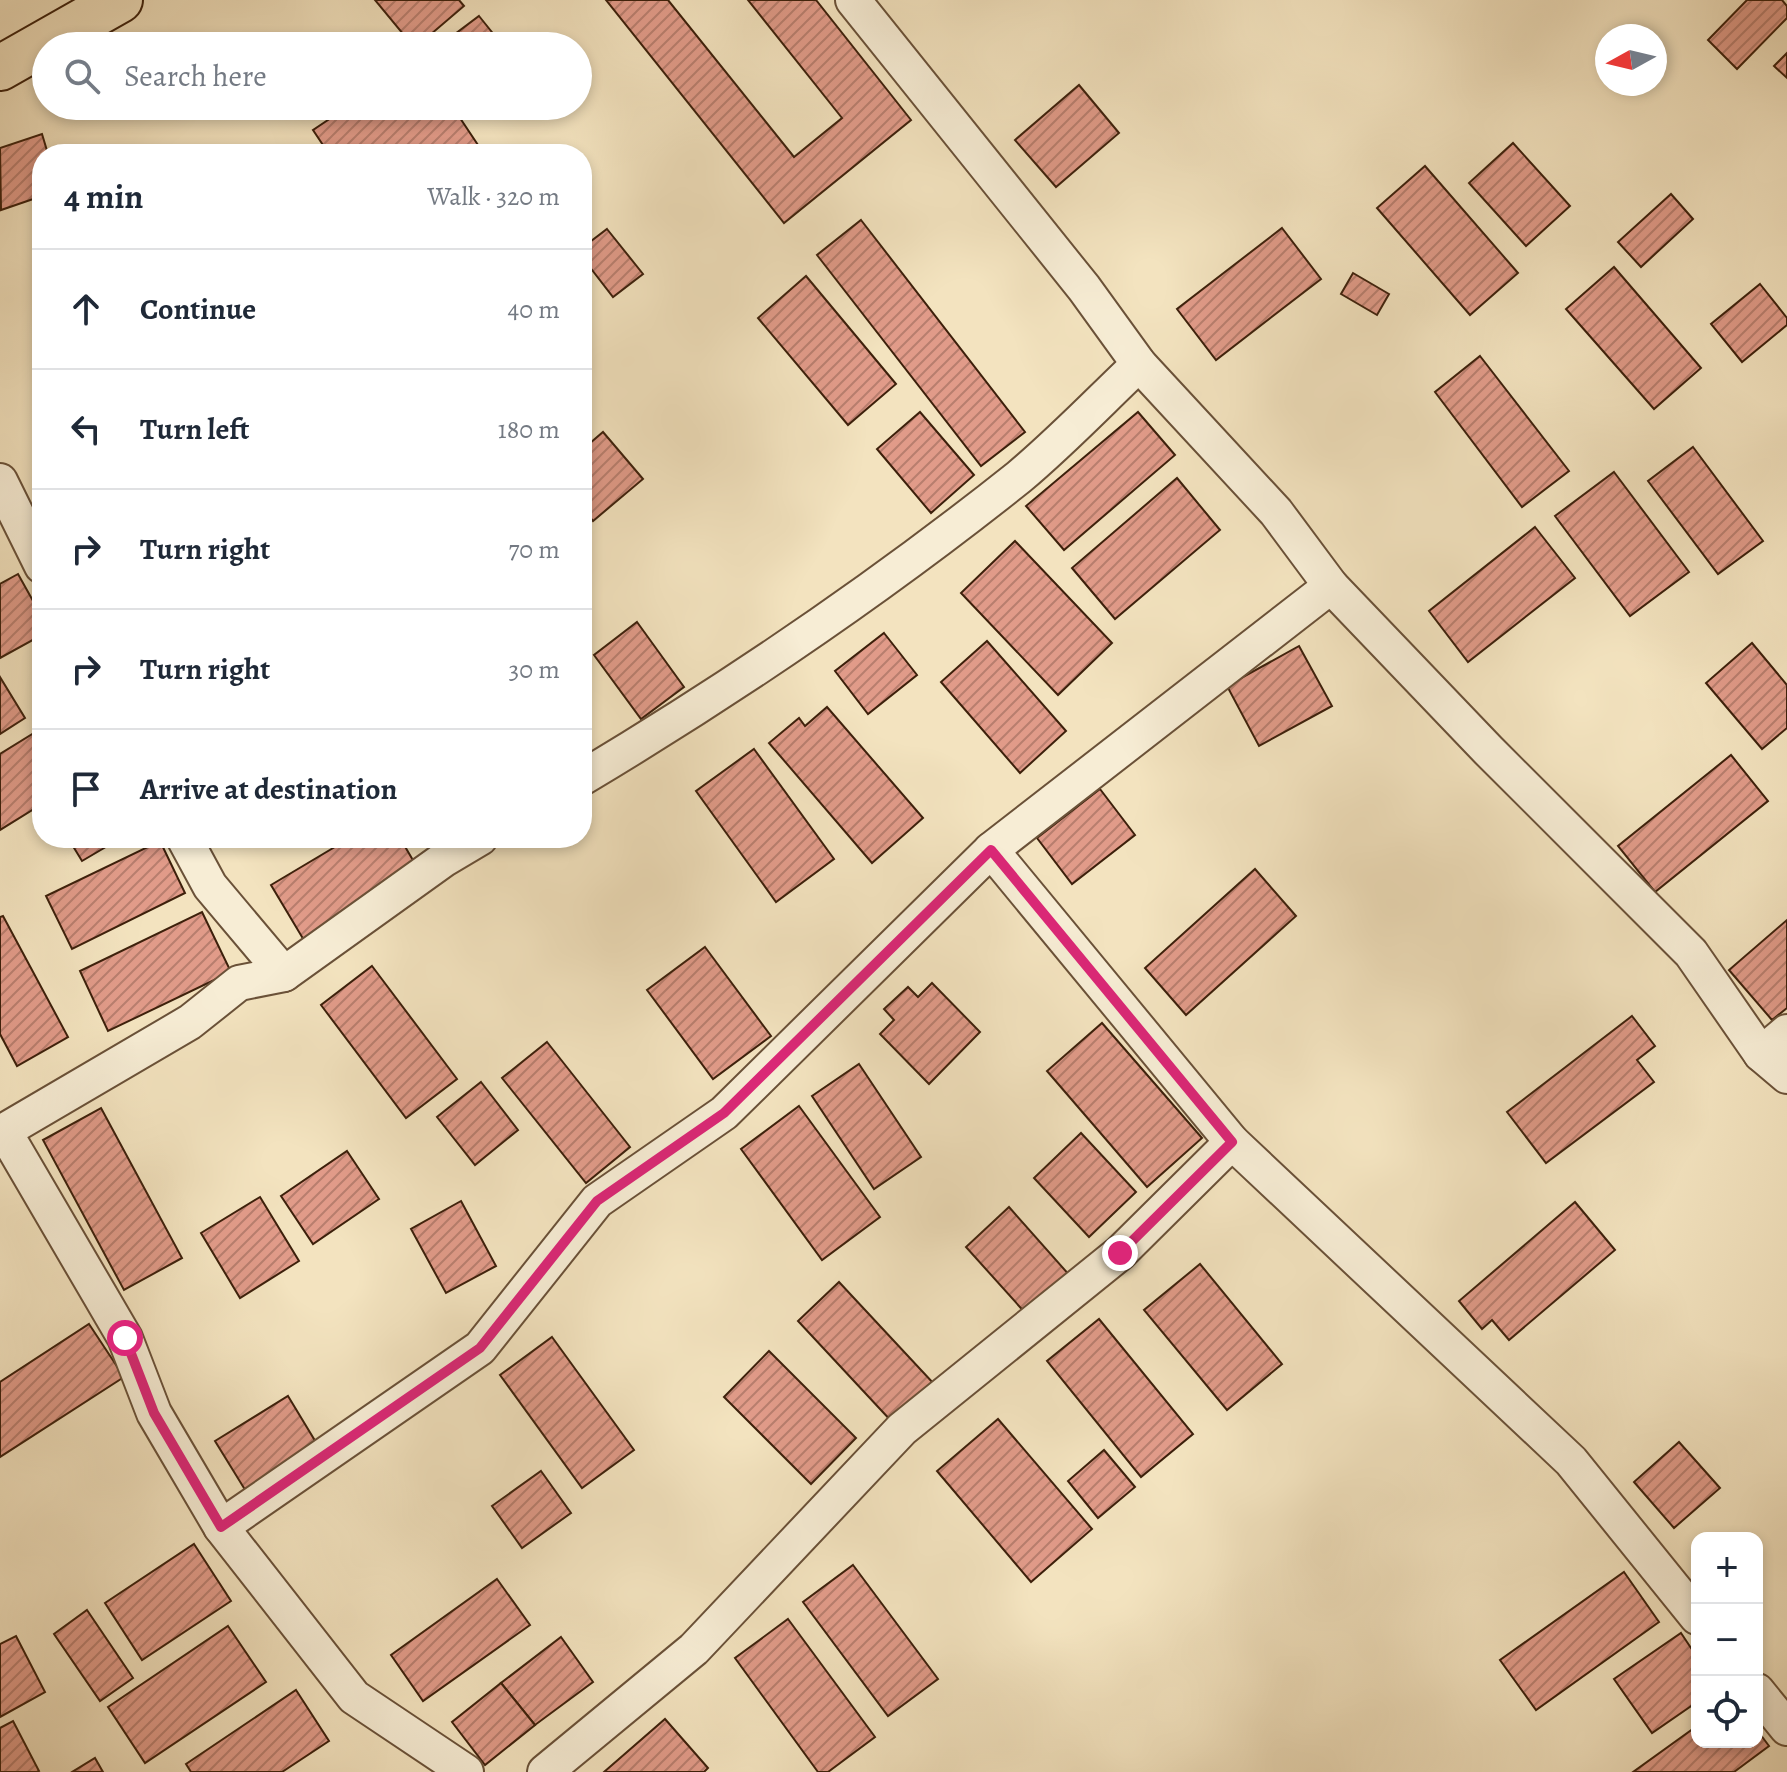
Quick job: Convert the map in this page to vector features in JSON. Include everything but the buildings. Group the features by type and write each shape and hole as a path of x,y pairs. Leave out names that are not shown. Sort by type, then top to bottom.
{"main road":[{"path":"64,32 120,0"},
{"path":"0,68 32,50"}],"street":[{"path":"853,0 1084,288 1139,364 1276,512 1331,586 1488,750 1691,953 1761,1054 1787,1076"},
{"path":"592,772 680,720 877,586 1022,474 1139,364"},
{"path":"0,481 32,546"},
{"path":"221,1527 480,1348 597,1201 724,1113 991,850 1331,586"},
{"path":"189,848 210,886 284,974"},
{"path":"463,848 284,974 239,983 190,1022 4,1131 125,1338 154,1413 221,1527 354,1697 466,1772"},
{"path":"991,850 1232,1142 1571,1461 1691,1610"},
{"path":"1761,1054 1787,1032"},
{"path":"545,1772 694,1649 902,1429 1120,1253 1232,1142"},
{"path":"1763,1698 1787,1728"}],"route":[{"path":"125,1338 154,1413 221,1527 480,1348 597,1201 724,1113 991,850 1232,1142 1120,1253"}]}
